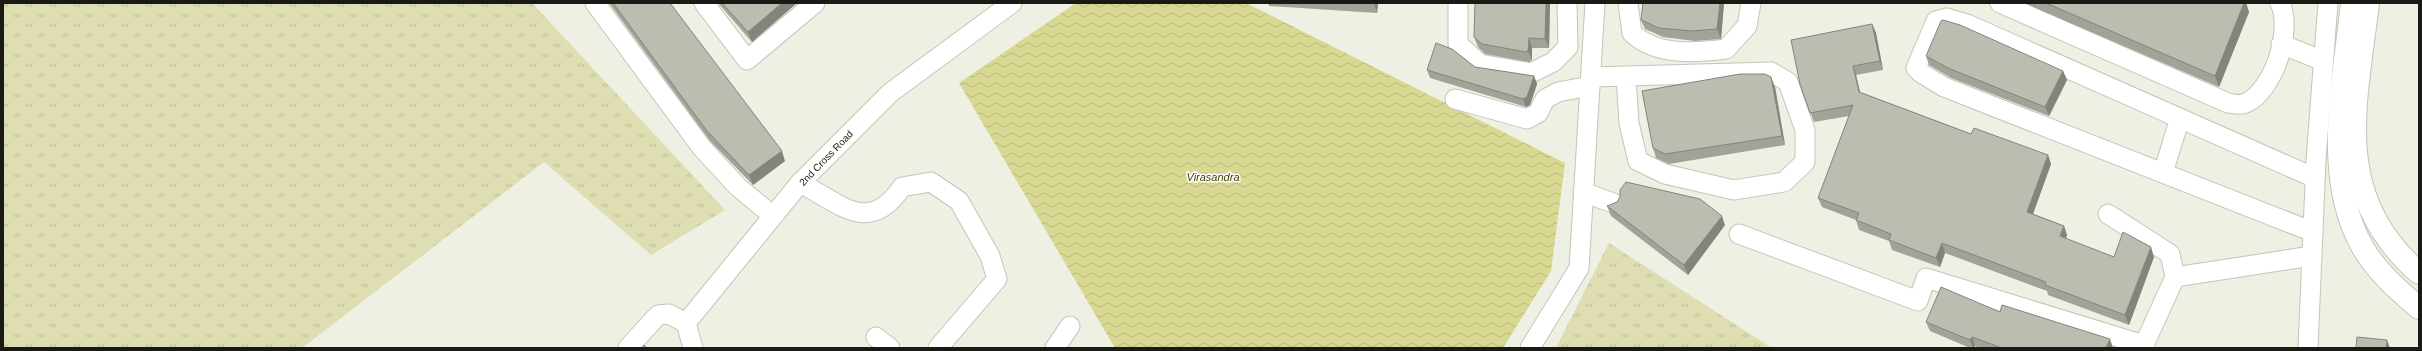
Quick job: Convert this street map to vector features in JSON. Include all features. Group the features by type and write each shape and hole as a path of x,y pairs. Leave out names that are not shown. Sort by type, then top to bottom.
{"highway":[{"path":"2352,3 2339,129 2339,168 2347,211 2363,248 2384,277 2419,308"},
{"path":"2368,3 2356,104 2354,139 2356,164 2367,204 2379,228 2406,262 2419,273"}],"street":[{"path":"595,3 702,148 738,187 773,216"},
{"path":"704,3 747,60 816,3"},
{"name":"2nd Cross Road","path":"686,323 800,183 890,93 1012,3"},
{"path":"1458,3 1458,44 1474,60 1480,64 1531,73 1553,62 1568,47 1567,3"},
{"path":"1530,348 1579,268 1595,3"},
{"path":"1628,3 1632,33 1641,42 1655,47 1696,53 1726,49 1746,26 1751,3"},
{"path":"2000,3 2228,103 2245,104 2255,97 2274,73 2282,44 2282,8 2280,3"},
{"path":"2308,348 2315,178 2328,3"},
{"path":"2313,232 1944,87 1921,73 1916,68 1936,21 1947,18 1966,24 2315,178"},
{"path":"2282,44 2323,61"},
{"path":"1455,99 1527,119 1538,113 1545,99 1558,92 1590,81 1626,76 1771,72 1788,82 1805,130 1805,162 1784,182 1734,190 1665,174 1638,161 1629,123 1626,76"},
{"path":"2163,173 2180,118"},
{"path":"800,183 859,214 875,213 892,202 902,187 931,182 959,201 990,256 996,279 938,348"},
{"path":"1584,192 1613,203"},
{"path":"1739,234 1918,301 1926,278 2144,345 2175,277 2170,254 2108,214"},
{"path":"2175,277 2312,256"},
{"path":"628,348 658,314 669,314 686,323 693,348"},
{"path":"1055,348 1070,326"}],"green space":[{"path":"3,3 532,3 725,210 651,255 544,162 302,348 3,348"},
{"path":"1609,243 1772,348 1556,348"}],"water":[{"name":"Virasandra","path":"1076,3 1246,3 1565,163 1551,271 1503,348 1115,348 959,83"}],"building":[{"path":"613,3 670,3 782,151 749,175 707,131"},
{"path":"722,3 782,3 748,32"},
{"path":"1475,3 1546,3 1545,39 1529,38 1528,51 1526,52 1482,44 1474,37"},
{"path":"1643,3 1720,3 1717,29 1692,31 1659,28 1641,20"},
{"path":"2046,3 2244,3 2215,76"},
{"path":"1943,20 1960,25 2063,71 2045,107 1948,68 1926,56 1941,21"},
{"path":"1872,24 1880,61 1853,66 1859,92 1971,134 1974,128 2048,155 2027,212 2064,226 2060,236 2114,257 2123,232 2151,247 2125,315 2045,285 2046,282 1942,243 1936,258 1889,240 1891,234 1856,220 1859,213 1818,198 1853,105 1810,113 1800,84 1791,40"},
{"path":"1436,43 1452,49 1475,67 1534,76 1527,97 1523,99 1427,70"},
{"path":"1740,74 1765,74 1771,77 1782,136 1665,154 1653,148 1642,91"},
{"path":"1626,182 1700,199 1722,216 1684,265 1607,206 1617,202 1620,197 1620,190"},
{"path":"1941,287 2000,312 2002,305 2110,339 2106,348 2002,348 1972,337 1970,340 1926,322"},
{"path":"2357,337 2387,340 2386,348 2356,348"}]}
